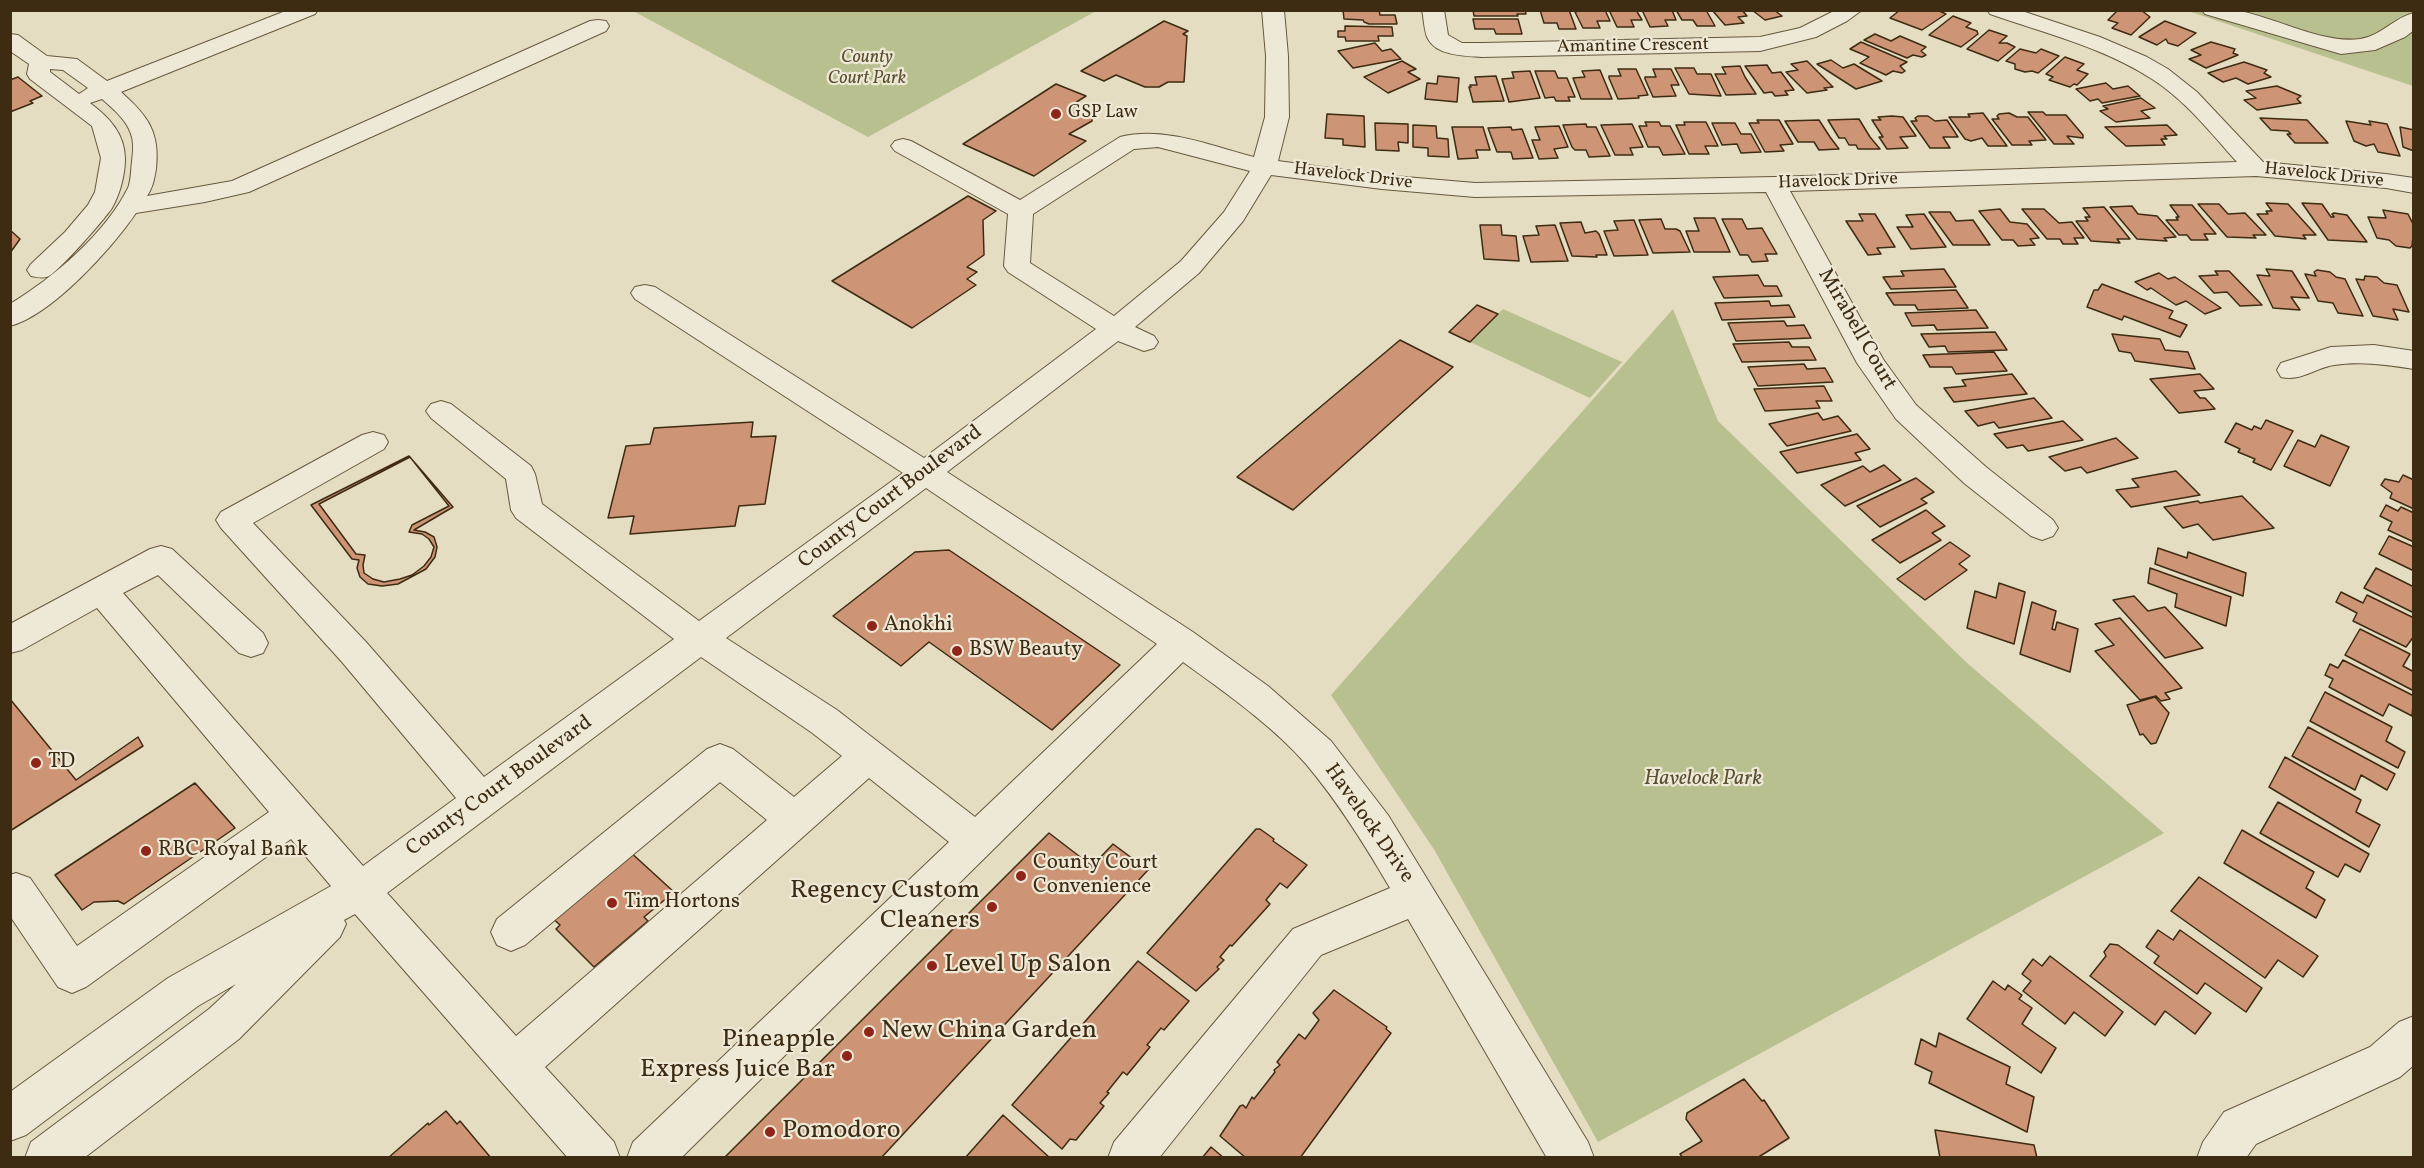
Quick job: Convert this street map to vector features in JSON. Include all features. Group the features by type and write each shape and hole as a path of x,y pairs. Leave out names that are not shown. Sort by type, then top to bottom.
{"street":[{"path":"74,102 308,10"},
{"name":"County Court Boulevard","path":"10,1119 183,992 359,891 925,473 1115,329 1190,267 1234,216 1264,167 1277,117 1277,56 1273,10"},
{"name":"Amantine Crescent","path":"1433,10 1438,38 1457,49 1482,50 1760,44 1802,36 1820,29 1852,10"},
{"path":"1998,10 2122,54 2155,71 2179,88 2256,169"},
{"path":"2212,10 2341,47 2367,45 2397,32 2413,19"},
{"path":"2389,10 2413,19"},
{"path":"130,206 206,195 240,187 598,26"},
{"path":"10,40 41,62 69,64 105,90 128,110 144,135 145,156 141,187 130,206 92,253 32,303 10,316"},
{"path":"209,49 233,65"},
{"path":"10,290 43,267 74,237 99,208 107,192 113,158 102,123 38,74 41,62"},
{"name":"Havelock Drive","path":"1021,211 1128,142 1158,140 1264,167 1382,182 1475,190 1774,184 2256,169 2386,181 2414,186"},
{"path":"903,146 1021,211 1017,266 1115,329 1144,342"},
{"name":"Mirabell Court","path":"1774,184 1871,363 1906,412 1975,475 2042,528"},
{"name":"Havelock Drive","path":"645,293 925,473 1181,642 1256,696 1318,752 1375,827 1572,1158"},
{"path":"2291,370 2331,356 2374,354 2414,360"},
{"path":"441,411 520,474 527,510 664,615 824,721 976,841"},
{"path":"373,442 232,520 354,652 481,800"},
{"path":"10,640 161,558 251,644"},
{"path":"101,590 359,891 598,1158"},
{"path":"650,1158 1181,642"},
{"path":"515,1065 868,756"},
{"path":"511,932 720,760 795,820"},
{"path":"16,891 72,973 294,816"},
{"name":"County Court Boulevard","path":"47,1158 224,1024 359,891"},
{"path":"1130,1158 1307,942 1417,896"},
{"path":"2219,1158 2240,1128 2385,1062 2414,1037"}],"green space":[{"name":"County Court Park","path":"633,11 1096,11 868,137"},
{"path":"2188,11 2413,11 2413,86"},
{"path":"1503,309 1622,362 1590,398 1470,342"},
{"name":"Havelock Park","path":"1673,309 1718,421 1966,662 2164,833 1598,1142 1435,851 1331,695"}],"building":[{"path":"1343,10 1379,10 1380,15 1395,15 1397,24 1369,24 1363,20 1344,19"},
{"path":"1473,10 1525,10 1526,14 1474,16"},
{"path":"1540,10 1569,10 1576,29 1559,29 1557,23 1544,23"},
{"path":"1605,10 1610,21 1597,21 1600,28 1583,28 1575,12"},
{"path":"1609,10 1636,10 1642,20 1631,20 1634,27 1617,27"},
{"path":"1642,10 1672,10 1676,20 1665,20 1668,26 1650,27"},
{"path":"1676,10 1706,10 1715,26 1697,26 1693,20 1682,20"},
{"path":"1712,10 1742,10 1747,16 1738,17 1744,23 1725,25"},
{"path":"1752,10 1774,10 1782,16 1765,20"},
{"path":"1900,10 1937,10 1946,14 1922,30 1890,18"},
{"path":"2118,10 2141,10 2150,17 2131,35 2112,28 2118,23 2108,20"},
{"path":"1953,16 1971,23 1966,27 1977,31 1978,34 1961,47 1929,35"},
{"path":"1473,19 1518,19 1522,34 1496,34 1494,29 1475,29"},
{"path":"1164,21 1188,31 1183,34 1187,36 1184,82 1168,82 1159,87 1145,87 1116,75 1104,81 1081,71"},
{"path":"2165,21 2196,33 2178,46 2168,43 2166,39 2157,45 2139,37"},
{"path":"1345,26 1392,27 1393,36 1378,36 1379,41 1346,41 1345,37 1338,37 1338,31 1345,31"},
{"path":"1989,30 2007,36 1999,43 2007,43 2015,47 1998,61 1967,49"},
{"path":"1875,34 1891,41 1900,36 1926,47 1921,51 1926,55 1922,57 1913,55 1907,58 1864,40"},
{"path":"1861,42 1907,62 1900,66 1905,71 1902,73 1893,71 1886,75 1860,63 1869,57 1850,49"},
{"path":"2211,42 2235,49 2233,53 2238,55 2206,68 2189,59 2201,55 2191,50"},
{"path":"1375,43 1382,51 1391,49 1401,59 1353,68 1338,51"},
{"path":"2020,49 2036,53 2041,49 2059,56 2038,73 2025,72 2015,69 2015,64 2006,61"},
{"path":"2065,57 2084,64 2077,70 2088,74 2077,85 2070,87 2049,80 2053,77 2046,74"},
{"path":"1831,60 1843,68 1854,64 1882,81 1856,89 1817,64"},
{"path":"1402,61 1416,69 1408,72 1420,79 1388,93 1364,77"},
{"path":"1807,61 1833,87 1807,93 1786,72 1798,70 1791,64"},
{"path":"2244,62 2267,70 2264,73 2271,77 2248,84 2236,78 2223,82 2208,73"},
{"path":"1767,65 1772,73 1781,72 1794,90 1785,91 1788,95 1775,96 1772,92 1764,93 1745,66"},
{"path":"1740,66 1756,94 1726,95 1715,74 1726,74 1722,67"},
{"path":"1675,68 1694,68 1697,74 1711,74 1721,96 1689,94"},
{"path":"1618,69 1636,69 1648,95 1618,99 1609,76 1621,76"},
{"path":"1653,69 1671,69 1679,85 1671,85 1676,96 1653,97 1645,77 1656,77"},
{"path":"1600,70 1612,99 1581,99 1573,78 1585,77 1582,71"},
{"path":"1530,71 1540,98 1509,102 1502,79 1514,78 1512,72"},
{"path":"1535,71 1555,71 1558,78 1567,78 1575,97 1568,97 1570,101 1556,101 1554,97 1545,98"},
{"path":"1438,76 1459,78 1457,102 1425,99 1427,83 1437,84"},
{"path":"1496,76 1504,101 1473,102 1469,87 1477,85 1475,77"},
{"path":"18,77 42,96 30,101 33,103 10,112 10,80"},
{"path":"2106,83 2113,89 2128,86 2140,96 2102,103 2098,99 2090,101 2076,89"},
{"path":"1056,84 1086,96 1075,103 1092,110 1092,121 1069,134 1086,141 1034,176 963,144"},
{"path":"2277,86 2301,96 2297,99 2301,103 2257,110 2244,100 2256,98 2246,91"},
{"path":"2141,98 2155,108 2141,111 2150,118 2116,122 2100,111 2108,109 2103,106"},
{"path":"2028,112 2066,115 2083,138 2067,136 2074,144 2054,144"},
{"path":"1983,113 2007,146 1988,146 1982,138 1971,141 1965,139 1949,117 1970,117 1968,114"},
{"path":"2009,113 2017,117 2028,117 2046,140 2029,141 2032,145 2012,145 1992,119 1999,119 1997,116 1999,114"},
{"path":"1327,114 1364,116 1365,147 1343,145 1343,139 1325,138"},
{"path":"1892,116 1903,117 1916,136 1900,137 1908,148 1887,149 1879,137 1883,137 1872,120"},
{"path":"1928,116 1935,121 1947,120 1958,137 1943,137 1950,148 1930,148 1911,121 1917,121 1915,118"},
{"path":"2260,118 2307,120 2328,143 2295,143 2287,134 2291,134 2288,131 2271,130"},
{"path":"1859,119 1880,149 1858,149 1856,145 1849,145 1845,138 1839,138 1828,120"},
{"path":"1757,120 1779,120 1793,144 1780,145 1784,151 1765,152 1749,123 1759,123"},
{"path":"1819,120 1839,149 1819,150 1814,142 1798,142 1785,121"},
{"path":"2346,121 2371,125 2369,121 2387,124 2400,156 2378,152 2374,144 2366,146 2354,141"},
{"path":"1645,122 1659,122 1661,126 1670,126 1685,154 1663,155 1659,147 1648,147 1639,126 1647,126"},
{"path":"1684,122 1706,122 1718,146 1705,146 1709,154 1689,154 1676,125 1685,125"},
{"path":"1375,123 1408,124 1408,143 1398,142 1399,151 1376,150"},
{"path":"1712,123 1735,123 1741,134 1751,134 1761,152 1741,153 1737,144 1722,145"},
{"path":"1586,124 1587,127 1596,127 1610,156 1589,157 1586,150 1575,150 1572,147 1563,125"},
{"path":"1632,124 1643,147 1630,148 1633,155 1615,155 1601,125"},
{"path":"1413,125 1436,126 1437,138 1448,139 1449,157 1428,156 1428,148 1413,147"},
{"path":"2167,125 2177,135 2164,136 2167,139 2161,139 2165,145 2126,146 2105,127"},
{"path":"1559,126 1568,147 1554,149 1558,158 1539,159 1532,140 1540,140 1535,127"},
{"path":"1452,127 1483,127 1490,150 1476,150 1478,158 1458,159"},
{"path":"1511,127 1512,130 1522,129 1533,158 1513,159 1511,152 1497,152 1488,128"},
{"path":"2400,127 2414,130 2414,151 2403,147"},
{"path":"968,196 996,211 983,220 984,255 967,267 977,272 967,279 976,285 912,328 832,281"},
{"path":"2266,203 2288,204 2316,235 2303,235 2306,239 2275,236 2257,214 2268,214 2266,211 2272,211"},
{"path":"2302,203 2322,204 2331,217 2334,217 2332,214 2334,213 2347,215 2367,242 2328,240"},
{"path":"2198,204 2219,204 2228,214 2245,213 2266,235 2253,235 2256,238 2227,237"},
{"path":"2170,205 2192,205 2216,234 2204,234 2208,240 2191,240 2187,235 2179,235 2166,220 2178,220 2176,217 2179,217"},
{"path":"2132,206 2138,214 2157,216 2176,237 2164,238 2167,241 2137,239 2110,207"},
{"path":"2104,207 2130,239 2117,239 2120,243 2091,241 2076,221 2088,221 2085,217 2090,217 2083,208"},
{"path":"2000,209 2010,222 2027,224 2039,238 2030,239 2035,245 2018,246 2013,240 2002,240 1979,211"},
{"path":"2022,209 2044,209 2059,223 2072,222 2084,238 2074,238 2078,244 2063,244 2060,239 2047,239"},
{"path":"2383,210 2408,214 2414,226 2410,248 2396,246 2389,240 2377,238 2368,217 2386,218"},
{"path":"1929,212 1950,212 1956,221 1973,220 1990,245 1953,245"},
{"path":"1859,214 1875,214 1895,247 1877,248 1881,254 1868,255 1846,221 1863,221"},
{"path":"1924,214 1946,247 1911,249 1897,227 1913,227 1906,215"},
{"path":"1694,218 1715,218 1730,252 1694,252 1686,231 1699,231"},
{"path":"1661,219 1665,229 1680,231 1690,252 1653,253 1639,220"},
{"path":"1722,219 1742,219 1747,229 1762,228 1777,254 1765,254 1768,261 1752,262 1748,255 1740,255"},
{"path":"1634,220 1648,255 1614,256 1604,231 1618,230 1614,221"},
{"path":"1581,222 1585,233 1596,231 1599,234 1607,255 1572,256 1560,223"},
{"path":"1480,225 1501,225 1502,235 1516,236 1519,261 1484,259"},
{"path":"1555,225 1568,261 1531,262 1523,236 1539,235 1536,226"},
{"path":"10,230 20,239 10,253"},
{"path":"1944,269 1956,287 1891,289 1883,277 1904,276 1901,271"},
{"path":"2266,269 2292,271 2309,298 2291,297 2300,310 2273,308 2257,275 2270,276"},
{"path":"2317,270 2330,272 2336,277 2345,279 2363,316 2338,313 2333,303 2318,301 2305,274 2316,276 2314,272"},
{"path":"2215,271 2229,271 2262,305 2240,306 2227,292 2214,293 2199,276 2218,275"},
{"path":"2159,273 2168,279 2175,277 2221,308 2205,314 2186,301 2176,305 2151,288 2147,290 2135,282"},
{"path":"1758,275 1764,286 1777,286 1782,296 1724,298 1713,277"},
{"path":"2365,276 2377,277 2384,283 2397,285 2409,312 2393,309 2398,320 2373,316 2356,279 2364,280"},
{"path":"2102,284 2173,311 2169,318 2187,325 2180,337 2124,316 2122,320 2087,307 2094,290 2098,290"},
{"path":"1956,290 1968,308 1918,310 1915,305 1894,305 1886,293"},
{"path":"1769,301 1771,306 1789,305 1795,317 1722,320 1715,303"},
{"path":"1477,305 1498,314 1470,342 1449,332"},
{"path":"1976,310 1988,328 1937,330 1934,325 1912,326 1905,313"},
{"path":"1784,321 1787,326 1804,325 1811,338 1736,341 1728,323"},
{"path":"1995,332 2007,350 1948,352 1945,346 1929,347 1921,334"},
{"path":"2112,334 2160,339 2165,350 2188,352 2195,369 2135,361 2131,353 2119,351"},
{"path":"1400,340 1453,367 1293,510 1237,477"},
{"path":"1789,342 1792,347 1809,347 1816,360 1742,362 1733,344"},
{"path":"1994,352 2007,371 1956,374 1952,367 1930,367 1923,355"},
{"path":"1804,364 1807,369 1825,368 1833,382 1758,386 1748,367"},
{"path":"2012,374 2027,394 1954,402 1944,388 1966,386 1962,380"},
{"path":"2200,374 2214,389 2194,391 2200,398 2205,398 2215,409 2179,413 2150,379"},
{"path":"1824,386 1832,401 1816,401 1820,408 1765,411 1754,389"},
{"path":"2034,398 2052,418 1999,428 1994,422 1978,426 1965,411"},
{"path":"1818,413 1823,420 1838,416 1851,431 1787,446 1769,424"},
{"path":"2266,420 2293,431 2271,470 2253,462 2255,459 2238,452 2240,449 2225,442 2236,423 2252,430 2254,426 2261,429"},
{"path":"2063,421 2083,440 2028,451 2023,445 2007,448 1994,434"},
{"path":"753,422 751,437 776,436 765,504 739,506 735,526 630,534 634,516 608,518 626,446 650,444 654,428"},
{"path":"1857,434 1870,449 1855,453 1861,460 1797,473 1780,452"},
{"path":"2321,435 2349,447 2330,486 2284,466 2298,440 2315,447"},
{"path":"2116,438 2138,458 2087,473 2081,467 2065,471 2049,457"},
{"path":"409,456 453,507 414,530 434,537 437,547 435,557 426,569 398,584 382,586 368,584 360,577 357,568 359,560 352,559 311,505"},
{"path":"410,457 449,506 412,525 409,532 422,534 434,547 431,557 424,566 412,575 384,582 364,573 365,555 356,554 319,504"},
{"path":"1884,465 1901,480 1845,506 1821,485 1863,466 1870,472"},
{"path":"2176,471 2200,495 2131,507 2116,490 2139,487 2132,479"},
{"path":"2403,475 2414,480 2414,509 2390,498 2392,493 2381,485 2385,479 2399,482"},
{"path":"1916,478 1934,492 1921,499 1927,503 1880,527 1857,506"},
{"path":"2242,496 2274,528 2213,540 2198,524 2183,528 2164,507 2198,501 2200,503"},
{"path":"2386,505 2398,511 2401,507 2414,513 2414,542 2388,530 2392,522 2380,516"},
{"path":"1926,510 1945,526 1932,533 1941,540 1900,563 1872,540"},
{"path":"2389,536 2414,547 2414,571 2379,554"},
{"path":"1950,542 1970,556 1959,564 1967,570 1925,600 1897,579"},
{"path":"2158,548 2187,558 2188,552 2246,573 2243,596 2155,564"},
{"path":"949,550 1120,665 1052,730 929,642 901,666 833,616 915,552"},
{"path":"2150,568 2231,597 2226,626 2175,607 2177,594 2148,583"},
{"path":"2376,568 2414,587 2414,613 2364,588"},
{"path":"1999,583 2025,592 2014,644 1967,628 1975,591 1996,598"},
{"path":"2341,592 2363,603 2367,595 2414,618 2414,636 2406,647 2353,621 2357,613 2336,602"},
{"path":"2134,596 2148,611 2165,607 2203,648 2165,658 2113,600"},
{"path":"2032,602 2056,611 2052,629 2055,630 2057,622 2078,629 2070,672 2020,654"},
{"path":"2120,618 2182,688 2165,693 2170,699 2161,701 2156,696 2140,700 2095,651 2114,645 2095,624"},
{"path":"2360,629 2410,654 2403,666 2414,672 2414,691 2345,655"},
{"path":"2343,660 2414,696 2412,716 2389,704 2383,716 2329,687 2333,679 2325,675 2330,664 2338,668"},
{"path":"2325,692 2392,727 2386,741 2405,752 2398,768 2310,721"},
{"path":"2155,697 2169,713 2156,743 2151,744 2143,734 2140,735 2127,705"},
{"name":"TD","path":"10,699 76,780 138,737 143,746 10,831"},
{"path":"2308,727 2395,774 2387,790 2361,775 2355,790 2292,756"},
{"path":"2285,757 2361,800 2356,812 2380,825 2369,847 2269,787"},
{"name":"RBC Royal Bank","path":"195,783 235,828 124,904 118,901 94,902 82,910 55,875"},
{"path":"2278,802 2369,854 2360,872 2345,864 2338,877 2260,833"},
{"path":"1256,829 1260,829 1307,865 1287,888 1280,883 1266,900 1270,904 1232,946 1230,945 1220,957 1224,960 1217,967 1219,969 1196,991 1147,953"},
{"path":"2242,830 2314,872 2306,888 2325,900 2316,918 2224,863"},
{"path":"1049,833 1092,866 1113,844 1148,870 881,1158 724,1158"},
{"name":"Tim Hortons","path":"628,850 674,892 644,917 648,921 594,967 556,929 560,925 549,915"},
{"path":"2199,877 2318,956 2303,977 2278,960 2265,978 2171,911"},
{"path":"2158,930 2173,940 2180,930 2262,988 2246,1012 2205,983 2197,994 2154,963 2159,956 2146,947"},
{"path":"2110,944 2118,945 2211,1013 2195,1034 2165,1011 2155,1025 2090,976 2106,956 2104,952"},
{"path":"2050,956 2123,1012 2105,1036 2074,1012 2065,1024 2023,991 2031,981 2022,974 2033,959 2042,966"},
{"path":"1138,961 1189,1001 1164,1030 1161,1028 1147,1045 1150,1047 1127,1075 1123,1072 1100,1103 1104,1106 1076,1140 1070,1139 1062,1149 1012,1105"},
{"path":"1993,981 2005,990 2008,985 2022,995 2019,999 2032,1008 2022,1024 2056,1048 2041,1073 1967,1019"},
{"path":"1334,990 1387,1027 1386,1029 1391,1033 1300,1158 1246,1158 1220,1136 1240,1106 1243,1105 1246,1108 1252,1097 1254,1099 1275,1072 1274,1070 1280,1065 1277,1062 1299,1034 1305,1039 1319,1020 1313,1013"},
{"path":"1939,1033 2010,1067 2006,1084 2034,1097 2027,1132 1929,1083 1932,1072 1915,1064 1921,1039 1936,1047"},
{"path":"1744,1079 1762,1101 1764,1100 1789,1138 1757,1158 1683,1158 1680,1154 1702,1141 1686,1119 1687,1113"},
{"path":"446,1111 457,1124 460,1121 491,1158 388,1158 428,1123 429,1125"},
{"path":"1003,1115 1050,1158 965,1158"},
{"path":"1935,1130 2034,1145 2037,1158 1940,1158"},
{"path":"1211,1147 1224,1158 1202,1158"}],"place":[{"name":"GSP Law","path":"1056,114"},
{"name":"Anokhi","path":"872,626"},
{"name":"BSW Beauty","path":"957,651"},
{"name":"TD","path":"36,763"},
{"name":"RBC Royal Bank","path":"146,851"},
{"name":"County Court Convenience","path":"1021,876"},
{"name":"Tim Hortons","path":"612,903"},
{"name":"Regency Custom Cleaners","path":"992,907"},
{"name":"Level Up Salon","path":"932,966"},
{"name":"New China Garden","path":"869,1032"},
{"name":"Pineapple Express Juice Bar","path":"847,1056"},
{"name":"Pomodoro","path":"770,1132"}]}
